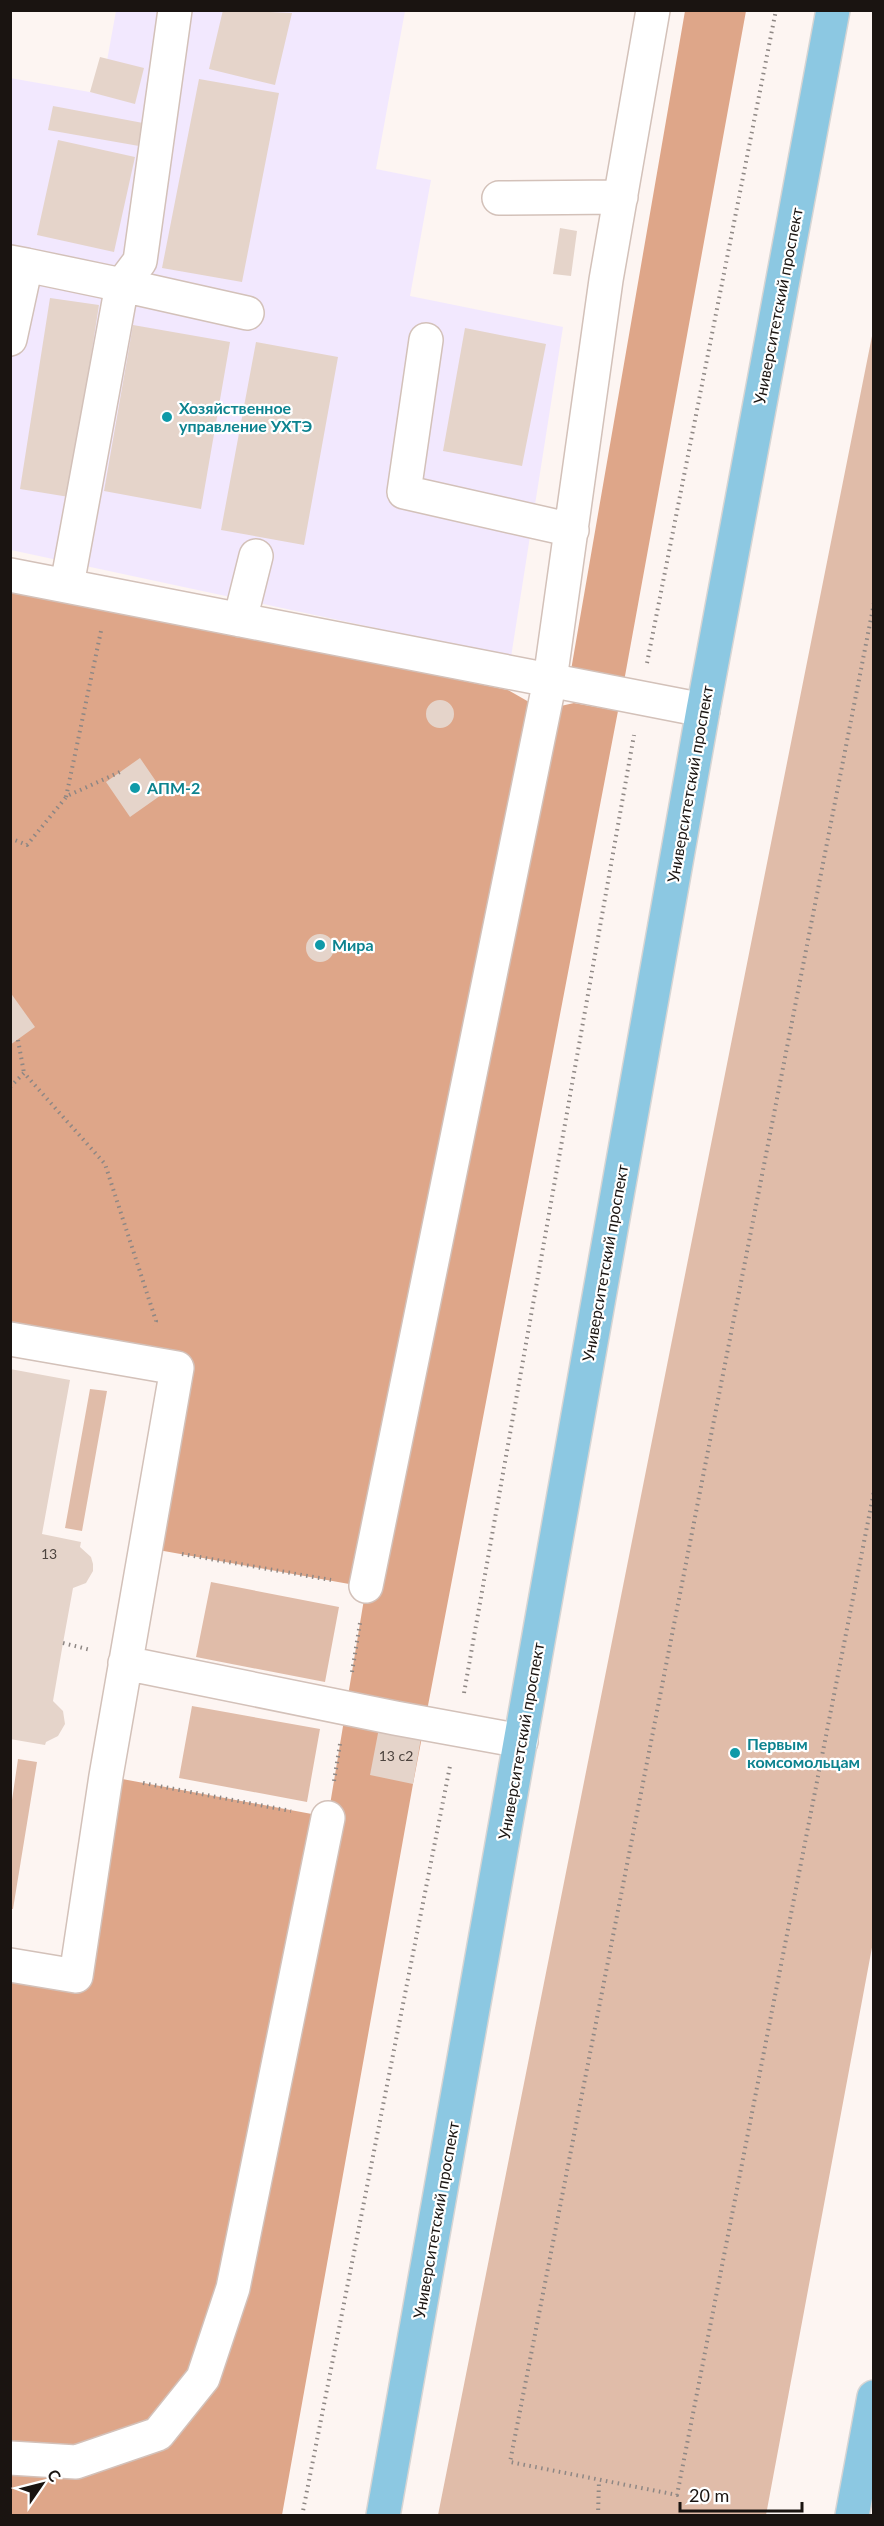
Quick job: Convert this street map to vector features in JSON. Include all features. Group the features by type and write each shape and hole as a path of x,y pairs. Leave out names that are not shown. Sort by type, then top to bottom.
{"main road":[{"name":"Университетский проспект","path":"383,2516 703,710 833,10"},
{"path":"852,2516 873,2397"}],"lane":[{"path":"68,585 122,285 140,261 175,10"},
{"path":"366,1586 550,680 606,280 653,10"},
{"path":"499,198 621,197"},
{"path":"10,339 18,263 248,314"},
{"path":"426,340 404,492 572,530"},
{"path":"240,620 256,556"},
{"path":"10,575 703,710"},
{"path":"10,1339 177,1368 125,1663 76,1976 10,1965"},
{"path":"125,1663 521,1741"},
{"path":"10,2458 76,2462 158,2434 203,2378 233,2288 328,1818"}],"path":[{"path":"302,2516 457,1730 640,698 776,10"},
{"path":"66,797 111,595"},
{"path":"873,603 510,2462 677,2495 873,1491"},
{"path":"10,838 27,845 66,797 120,772"},
{"path":"18,1040 24,1073 105,1164 156,1321"},
{"path":"10,1087 24,1073"},
{"path":"63,1643 92,1650"},
{"path":"598,2516 599,2480"}],"shaded area":[{"path":"116,11 405,11 376,169 431,180 410,296 563,327 511,657 11,550 10,78 101,94"},
{"path":"685,11 746,11 623,687 570,676"},
{"path":"873,331 873,1942 766,2515 438,2515"},
{"path":"11,589 508,690 543,710 574,703 618,711 413,1784 282,2515 11,2515 10,1965 76,1976 106,1776 328,1817 366,1587 147,1548 177,1368 11,1339"},
{"path":"90,1389 107,1391 82,1531 65,1528"},
{"path":"211,1582 339,1607 325,1682 196,1657"},
{"path":"192,1706 320,1729 307,1802 179,1778"},
{"path":"18,1759 37,1762 13,1909 10,1909 11,1807"}],"building":[{"path":"223,10 292,13 275,85 209,69"},
{"path":"100,57 144,68 135,104 90,92"},
{"path":"199,79 279,93 242,282 162,268"},
{"path":"53,106 143,123 139,146 48,130"},
{"path":"58,140 135,157 114,252 37,235"},
{"path":"560,228 577,231 571,276 553,274"},
{"path":"50,298 99,305 69,497 20,489"},
{"name":"Хозяйственное управление УХТЭ","path":"133,325 230,342 201,509 104,491"},
{"path":"465,328 546,344 522,466 443,451"},
{"name":"Хозяйственное управление УХТЭ","path":"256,342 338,357 304,545 221,530"},
{"path":"440,700 450,704 454,714 450,724 440,728 430,724 426,714 430,704"},
{"name":"АПМ-2","path":"140,758 164,793 130,817 106,782"},
{"name":"Мира","path":"320,934 330,938 334,948 330,958 320,962 310,958 306,948 310,938"},
{"path":"10,992 35,1027 10,1045"},
{"path":"10,1369 70,1380 42,1534 81,1542 80,1547 91,1557 93,1564 93,1571 86,1583 73,1588 63,1643 53,1701 63,1711 65,1724 58,1736 46,1742 45,1745 10,1739"},
{"path":"379,1728 421,1738 413,1784 370,1775"}],"place":[{"name":"Хозяйственное управление УХТЭ","path":"167,417"},
{"name":"АПМ-2","path":"135,788"},
{"name":"Мира","path":"320,945"},
{"name":"Первым комсомольцам","path":"735,1753"}]}
